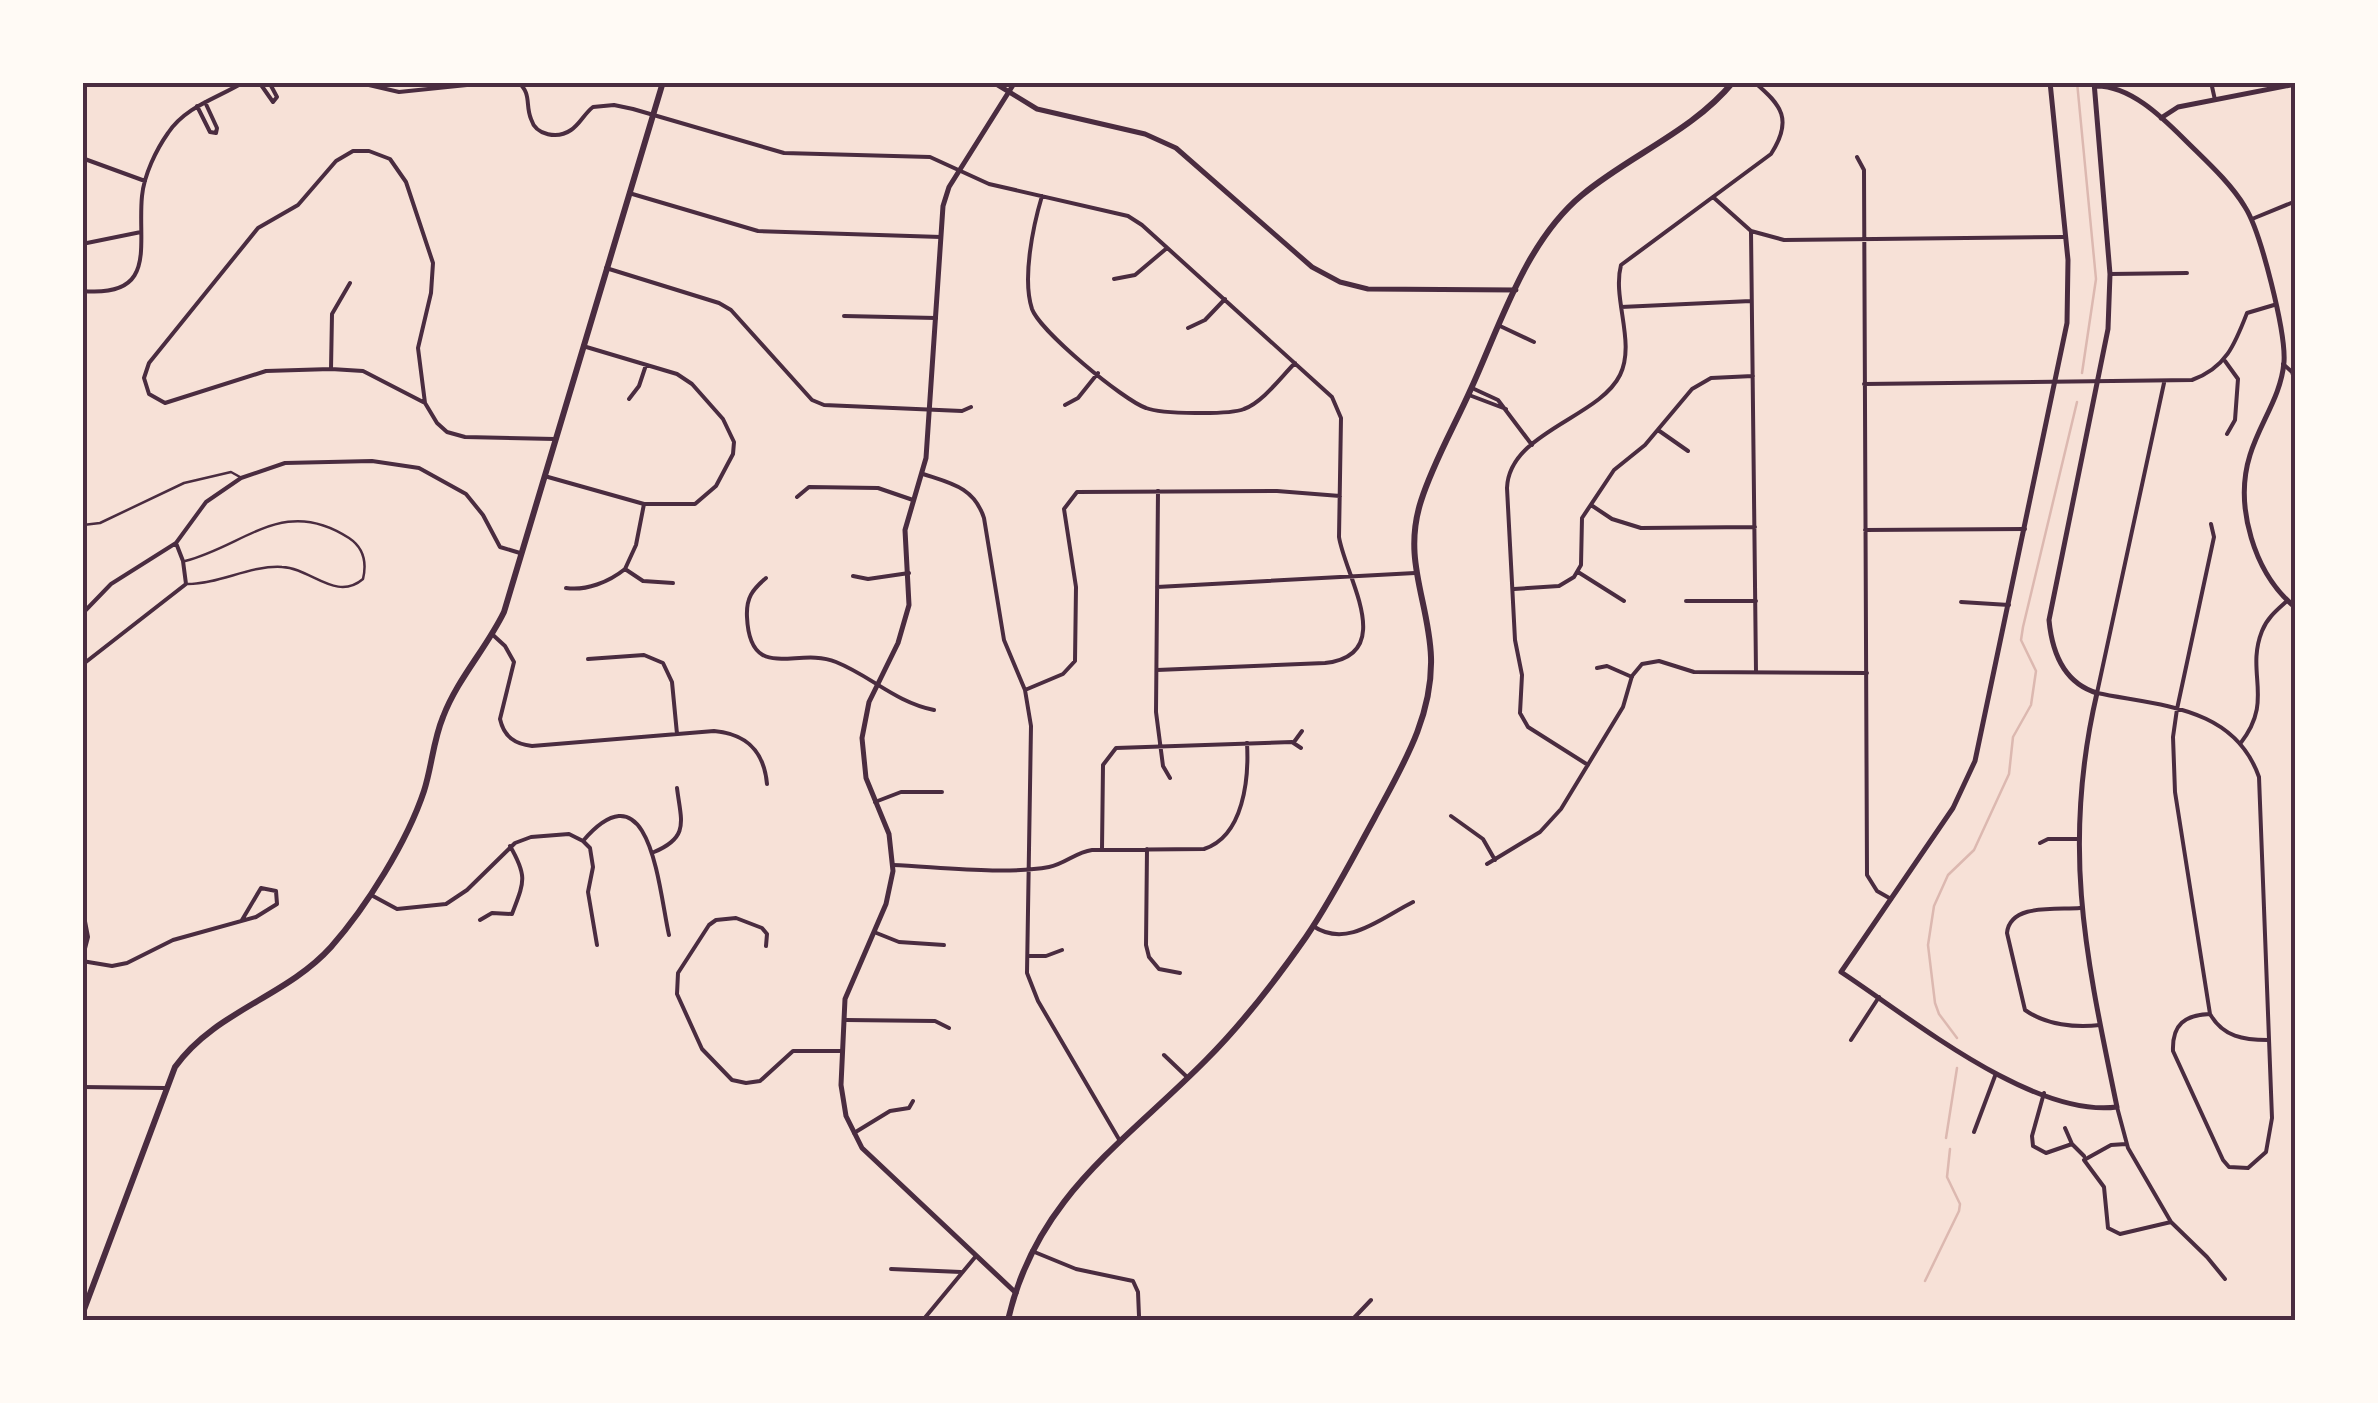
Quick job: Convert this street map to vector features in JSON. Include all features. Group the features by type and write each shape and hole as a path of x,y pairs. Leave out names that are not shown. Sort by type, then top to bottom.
{"main road":[{"path":"82,1314 165,1088 182,1057 204,1034 292,980 321,957 369,894 418,811 439,728 452,695 504,612 663,82"},
{"path":"1008,1320 1032,1250 1066,1196 1187,1078 1260,999 1313,926 1409,753 1429,696 1431,653 1415,573 1414,534 1419,506 1516,290 1545,238 1580,196 1704,112 1734,82"}],"street":[{"path":"82,291 114,291 138,271 142,258 142,194 157,151 170,129 198,106 244,82"},
{"path":"259,82 272,102 277,97 270,82"},
{"path":"356,82 399,92 496,82"},
{"path":"518,82 527,92 532,122 546,134 567,133 598,106 623,106 771,150 930,157 989,184 1128,216 1332,397 1339,407 1339,537 1360,596 1364,620 1352,654 1341,661 1156,670"},
{"path":"993,82 1037,109 1145,134 1176,148 1312,267 1340,282 1368,289 1516,290"},
{"path":"1015,82 945,196 923,474 904,530 910,589 905,626 876,686 862,738 866,778 889,834 893,866 889,892 874,932 848,984 842,1052 843,1098 862,1148 1016,1293"},
{"path":"1588,765 1530,729 1518,706 1522,676 1515,640 1507,480 1515,459 1620,376 1625,357 1621,266 1770,154 1779,141 1783,129 1778,104 1754,82"},
{"path":"2050,82 2066,237 2068,301 2057,382 1969,776 1953,808 1841,972 1995,1076 2086,1108 2118,1107"},
{"path":"2211,82 2215,100"},
{"path":"2210,1014 2189,1015 2179,1024 2174,1051 2223,1160 2229,1167 2248,1168 2266,1152 2272,1118 2261,787 2256,766 2240,744 2208,717 2097,693 2074,682 2063,668 2049,620 2108,329 2110,274 2095,84 2117,88 2162,118 2233,191 2252,219 2283,341 2284,364 2274,405 2250,456 2246,486 2248,524 2265,570 2296,608"},
{"path":"2162,118 2173,108 2296,84"},
{"path":"198,106 210,132 216,133 205,102"},
{"path":"425,403 363,371 262,372 170,402 152,397 144,378 149,363 258,228 298,205 336,161 353,151 369,150 390,158 406,182 434,264 418,348 425,403 437,424 453,435 556,438"},
{"path":"1857,156 1864,170 1867,874 1877,890 1892,899"},
{"path":"82,158 146,181"},
{"path":"629,193 774,233 941,237"},
{"path":"1042,196 1033,228 1029,289 1032,308 1046,332 1147,409 1234,411 1254,404 1295,363"},
{"path":"1713,197 1751,230 1784,240 2066,237"},
{"path":"2252,219 2296,201"},
{"path":"1751,230 1756,672"},
{"path":"82,244 142,232"},
{"path":"1114,278 1135,274 1167,248"},
{"path":"606,268 720,303 731,310 812,400 824,406 962,411 971,407"},
{"path":"2110,274 2187,274"},
{"path":"331,369 332,314 350,283"},
{"path":"1188,328 1205,320 1226,300"},
{"path":"1621,307 1752,302"},
{"path":"1864,384 2164,383 2200,378 2225,360 2240,338 2247,313 2274,305"},
{"path":"844,316 936,318"},
{"path":"1500,326 1534,342"},
{"path":"544,476 644,504 695,504 706,497 728,464 734,442 723,420 692,384 677,374 583,346"},
{"path":"2225,360 2238,378 2235,420 2227,434"},
{"path":"2284,364 2296,384"},
{"path":"628,398 639,386 646,365"},
{"path":"1065,405 1078,398 1098,373"},
{"path":"1514,589 1558,586 1578,572 1581,522 1591,505 1614,470 1641,449 1684,396 1702,381 1755,376"},
{"path":"406,393 420,394 422,382"},
{"path":"2164,383 2084,758 2078,839 2080,908 2126,1144 2172,1222 2225,1280"},
{"path":"1470,391 1498,400 1532,445"},
{"path":"1658,430 1688,451"},
{"path":"82,614 112,584 176,543 206,502 241,478 270,466 296,462 389,462 419,468 466,494 500,547 520,553"},
{"path":"923,474 966,490 982,510 1004,640 1024,690 1031,726 1027,956 1030,986 1120,1142"},
{"path":"797,498 809,487 873,487 914,500"},
{"path":"1024,690 1063,674 1074,660 1076,587 1064,515 1069,499 1086,490 1278,491 1340,496"},
{"path":"1158,491 1156,712 1162,762 1170,778"},
{"path":"566,588 584,588 626,569 636,545 644,504"},
{"path":"1591,505 1612,520 1640,528 1757,527"},
{"path":"2211,524 2214,537 2176,710 2175,792 2210,1014 2214,1022 2234,1036 2268,1040"},
{"path":"1865,530 2025,529"},
{"path":"82,664 186,584 184,561 176,543"},
{"path":"626,569 643,581 673,583"},
{"path":"1578,572 1624,601"},
{"path":"853,576 909,573"},
{"path":"1156,587 1415,573"},
{"path":"766,578 750,592 746,607 748,634 756,651 772,658 830,660 903,702 934,710"},
{"path":"1686,600 1756,601"},
{"path":"2240,744 2258,716 2262,630 2287,601"},
{"path":"1961,602 2008,605"},
{"path":"492,635 505,646 514,662 500,719 512,740 532,746 714,731 744,738 761,758 767,784"},
{"path":"588,660 644,655 663,663 672,682 677,734"},
{"path":"1486,864 1548,825 1623,706 1638,668 1654,660 1694,672 1867,672"},
{"path":"1597,668 1607,666 1632,678"},
{"path":"1294,742 1302,731"},
{"path":"893,866 1028,869 1050,867 1079,853 1102,849 1204,849 1223,840 1230,831 1244,788 1247,742"},
{"path":"1102,849 1104,760 1116,748 1247,742 1294,742 1302,748"},
{"path":"654,852 673,842 680,831 677,788"},
{"path":"875,802 901,792 942,792"},
{"path":"583,840 605,819 622,816 638,825 654,852 669,934"},
{"path":"1451,816 1482,839 1495,860"},
{"path":"369,894 397,908 446,904 468,890 510,846 531,837 560,834 583,840 591,856 588,892 597,945"},
{"path":"2040,843 2048,838 2078,839"},
{"path":"480,920 492,913 512,914 522,889 522,871 510,846"},
{"path":"1147,849 1146,950 1159,969 1180,974"},
{"path":"82,906 88,937 82,961 119,966 174,940 242,920 273,908 279,900 276,891 262,888 242,920"},
{"path":"1313,926 1330,935 1344,936 1413,902"},
{"path":"2080,908 2018,914 2010,919 2007,933 2025,1010 2074,1027 2100,1025"},
{"path":"766,946 767,934 762,928 736,918 716,920 678,973 677,994 702,1049 732,1080 760,1081 793,1051 842,1052"},
{"path":"874,932 899,942 944,945"},
{"path":"1027,956 1046,956 1062,950"},
{"path":"1851,1040 1879,997"},
{"path":"843,1020 935,1021 949,1028"},
{"path":"1164,1055 1187,1078"},
{"path":"1974,1132 1995,1076"},
{"path":"82,1088 165,1088"},
{"path":"2044,1093 2032,1136 2033,1146 2046,1153 2072,1144"},
{"path":"854,1133 888,1112 909,1108 914,1102"},
{"path":"2065,1128 2072,1144 2086,1158"},
{"path":"2126,1144 2111,1145 2086,1158 2084,1164 2104,1187 2106,1222 2112,1231 2123,1233 2172,1222"},
{"path":"1032,1250 1076,1269 1133,1281 1140,1316"},
{"path":"923,1320 976,1256"},
{"path":"891,1269 961,1272"},
{"path":"1352,1320 1371,1300"}],"lane":[{"path":"82,525 100,523 195,480 231,472 241,478"},
{"path":"184,561 210,554 260,527 298,520 346,536 361,550 365,564 364,580 347,588 281,567 186,584"}],"waterway":[{"path":"2077,82 2096,279 2082,373"},
{"path":"1957,1038 1935,1003 1928,945 1934,906 1948,875 1974,850 2009,774 2013,737 2031,705 2036,671 2021,640 2077,402"},
{"path":"1946,1138 1957,1068"},
{"path":"1925,1281 1959,1211 1960,1204 1947,1177 1950,1149"}]}
